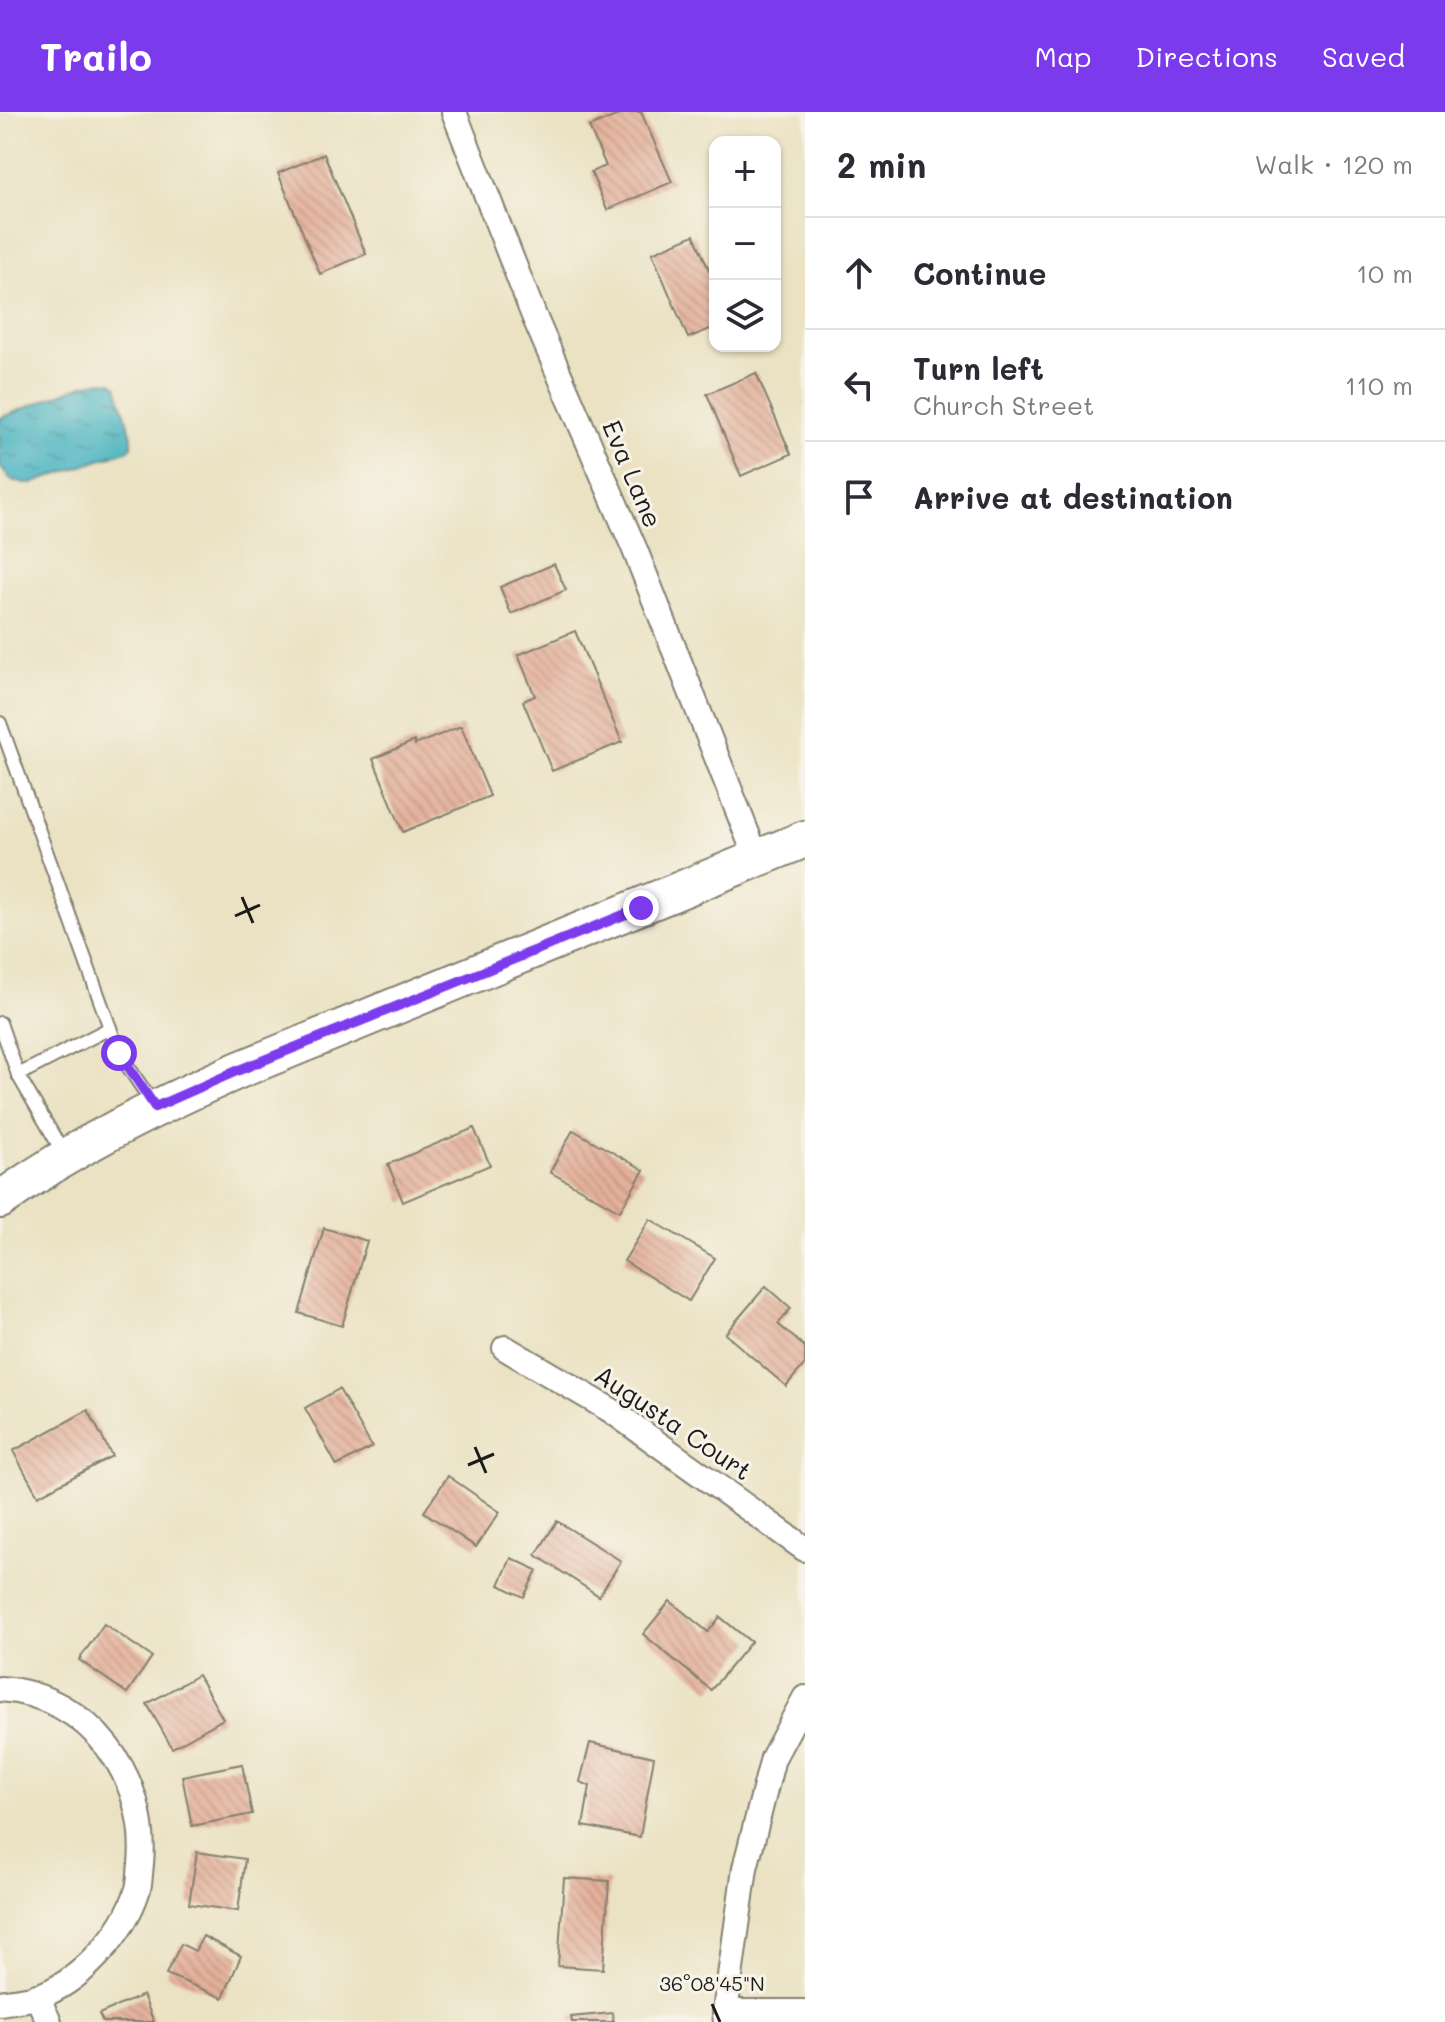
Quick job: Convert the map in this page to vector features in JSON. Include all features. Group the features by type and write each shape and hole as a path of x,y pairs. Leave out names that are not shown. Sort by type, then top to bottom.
{"street":[{"name":"Eva Lane","path":"454,112 534,316 635,550 757,859"},
{"path":"0,1200 65,1156 155,1107 805,839"},
{"name":"Augusta Court","path":"505,1348 612,1411 805,1549"},
{"path":"0,1689 20,1690 67,1709 106,1743 132,1787 143,1837 138,1888 117,1935 82,1972 37,1996 0,2003"},
{"path":"805,1698 773,1758 749,1855 726,2017 805,2012"},
{"path":"37,1996 49,2022"}],"lane":[{"path":"0,723 119,1053 155,1107"},
{"path":"0,1023 18,1075 65,1156"},
{"path":"18,1075 110,1028"}],"water":[{"path":"101,381 117,386 132,437 129,450 31,484 11,480 0,467 0,418 83,385"}],"building":[{"path":"625,112 641,112 672,182 607,210 591,172 606,166 589,127"},
{"path":"324,154 366,254 320,274 278,173"},
{"path":"694,235 709,270 709,329 688,338 652,253"},
{"path":"756,373 791,454 741,476 707,394"},
{"path":"554,564 566,590 511,614 500,587"},
{"path":"575,631 622,742 552,771 523,701 535,696 518,655"},
{"path":"461,726 490,796 403,832 373,759 414,741 415,745"},
{"path":"474,1128 490,1165 403,1202 388,1164"},
{"path":"573,1130 644,1170 620,1211 550,1172"},
{"path":"650,1219 715,1258 689,1301 624,1261"},
{"path":"324,1228 367,1241 342,1326 299,1313"},
{"path":"766,1286 791,1308 778,1324 805,1347 805,1364 786,1386 725,1334"},
{"path":"339,1389 372,1447 337,1466 305,1408"},
{"path":"88,1410 112,1456 38,1496 13,1451"},
{"path":"448,1476 500,1512 476,1547 424,1512"},
{"path":"557,1521 621,1561 599,1596 536,1555"},
{"path":"511,1558 537,1570 524,1597 499,1585"},
{"path":"670,1601 708,1632 720,1617 751,1642 711,1690 643,1634"},
{"path":"104,1624 152,1657 127,1693 79,1660"},
{"path":"198,1675 223,1719 172,1748 147,1704"},
{"path":"590,1743 654,1757 640,1837 583,1826 590,1786 580,1782"},
{"path":"242,1764 252,1814 192,1826 182,1776"},
{"path":"197,1852 245,1859 238,1911 189,1904"},
{"path":"564,1878 609,1881 603,1969 558,1966"},
{"path":"203,1936 241,1956 223,1998 166,1974 181,1944 195,1951"},
{"path":"143,1995 154,2022 103,2022 99,2014"},
{"path":"612,2013 613,2022 572,2022 571,2017"}],"route":[{"path":"119,1053 155,1107 239,1070 641,908"}]}
